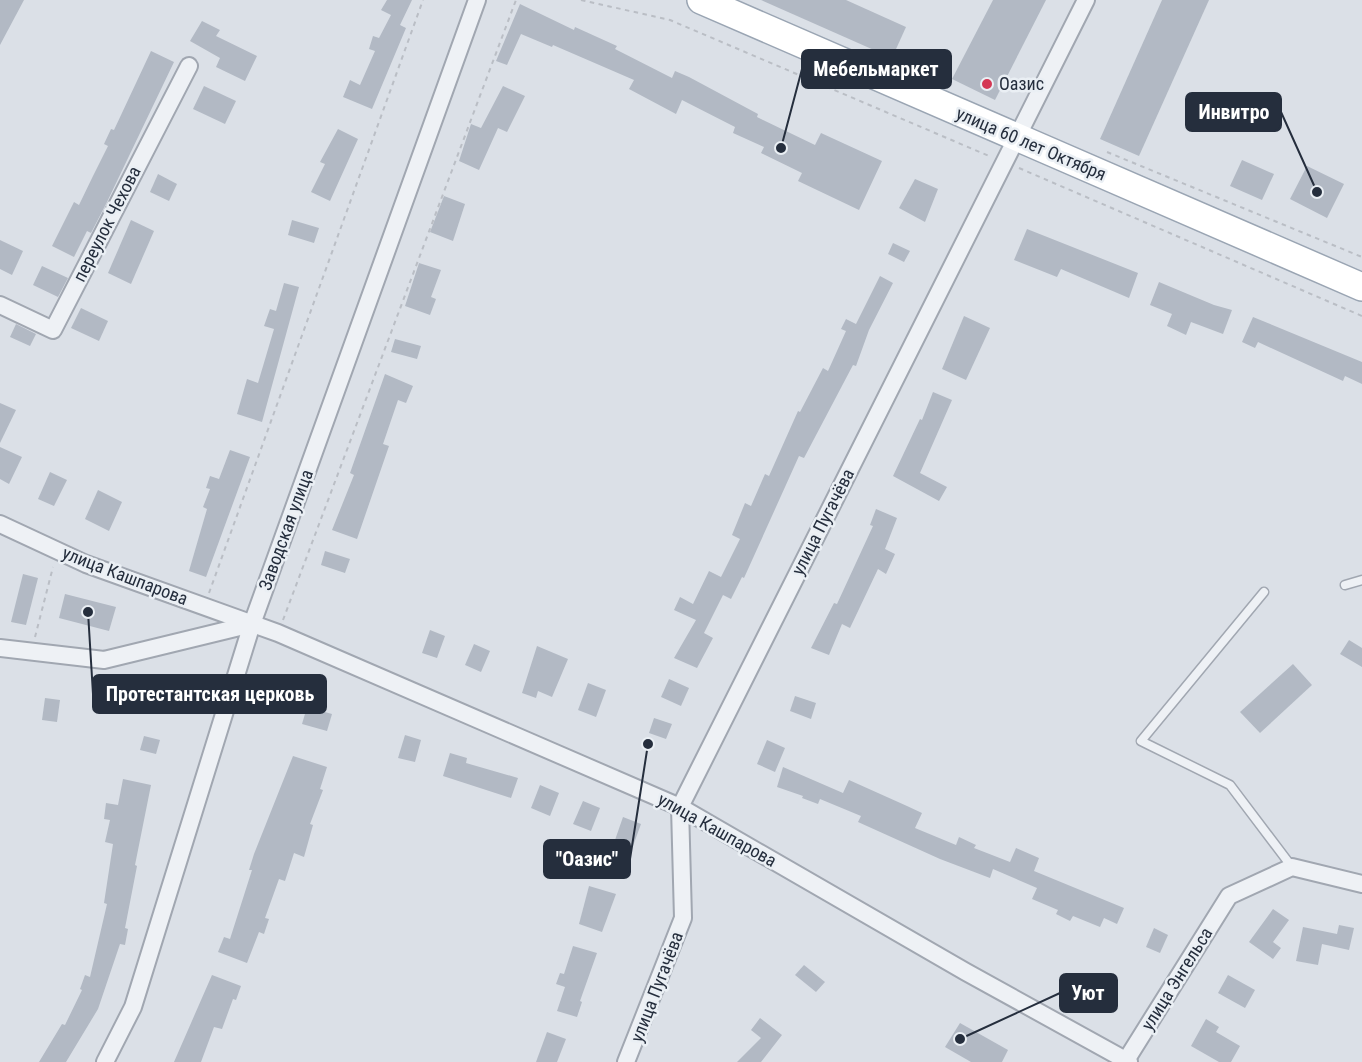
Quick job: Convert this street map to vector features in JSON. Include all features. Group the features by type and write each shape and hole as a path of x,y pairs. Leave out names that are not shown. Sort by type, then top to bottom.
{"main road":[{"name":"улица 60 лет Октября","path":"701,0 1362,287"}],"street":[{"name":"Заводская улица","path":"105,1062 133,1007 252,624 477,0"},
{"name":"улица Пугачёва","path":"626,1062 683,918 680,807 1086,0"},
{"name":"переулок Чехова","path":"0,305 53,330 189,66"},
{"name":"улица Кашпарова","path":"0,524 86,564 278,633 680,807 1127,1062"},
{"path":"0,648 104,660 252,624"},
{"path":"1292,867 1362,884"},
{"name":"улица Энгельса","path":"1127,1062 1229,896 1292,867"}],"lane":[{"path":"1346,585 1362,580"},
{"path":"1264,592 1141,741 1230,785 1292,867"}],"path":[{"path":"204,607 423,0"},
{"path":"278,633 516,0"},
{"path":"581,0 670,20 1362,316"},
{"path":"35,636 53,567"}],"building":[{"path":"0,0 24,0 0,45"},
{"path":"387,0 412,0 400,25 406,28 372,109 343,97 350,80 360,85 375,51 369,49 373,36 379,38 391,15 381,10"},
{"path":"761,0 846,0 906,27 892,58"},
{"path":"993,0 1046,0 995,100 952,79"},
{"path":"1162,0 1209,0 1139,156 1100,139"},
{"path":"520,4 574,30 575,27 617,46 615,49 672,78 675,71 689,77 758,114 757,117 815,145 821,133 882,161 859,210 798,181 802,173 761,153 764,147 733,133 735,127 682,100 676,114 629,89 634,80 553,45 552,47 521,34 507,65 496,61"},
{"path":"202,21 220,30 216,36 257,56 245,81 216,67 220,58 190,41"},
{"path":"151,51 174,62 106,204 91,233 87,231 74,257 52,246 74,202 79,205 108,146 104,144 111,129 114,130"},
{"path":"204,86 236,101 225,124 193,109"},
{"path":"503,86 525,96 507,132 498,128 479,170 459,161 471,124 481,128"},
{"path":"338,129 358,139 330,201 311,192 325,164 320,162"},
{"path":"1242,160 1274,174 1262,200 1230,186"},
{"path":"1307,166 1344,184 1327,218 1290,199"},
{"path":"158,174 177,184 169,201 150,192"},
{"path":"915,179 938,189 925,222 899,208"},
{"path":"444,196 465,204 453,241 430,232"},
{"path":"131,220 154,231 131,284 108,273"},
{"path":"292,220 319,228 314,243 288,235"},
{"path":"1027,229 1138,273 1129,298 1061,269 1057,277 1014,260"},
{"path":"0,240 23,251 12,275 0,269"},
{"path":"893,243 910,251 904,262 888,254"},
{"path":"419,263 441,270 431,297 436,299 430,315 405,306"},
{"path":"42,266 68,278 58,297 33,285"},
{"path":"880,276 893,283 869,330 856,366 853,365 804,458 799,456 744,578 742,577 731,599 723,595 704,633 713,638 697,668 674,658 696,620 674,610 680,597 693,604 709,571 721,577 740,539 732,535 745,503 751,506 765,474 769,476 798,411 800,412 823,368 828,371 846,331 841,329 846,319 856,324"},
{"path":"1159,282 1232,310 1223,334 1191,322 1186,335 1167,326 1172,314 1150,305"},
{"path":"284,283 299,287 262,422 237,414 247,379 258,383 274,329 264,326 270,309 276,311"},
{"path":"81,308 108,321 99,341 71,328"},
{"path":"964,316 990,328 966,380 942,369"},
{"path":"1253,317 1362,362 1362,384 1345,376 1343,381 1258,342 1255,348 1242,342"},
{"path":"16,324 36,334 30,346 10,337"},
{"path":"395,339 421,346 417,359 391,352"},
{"path":"385,374 413,386 406,403 398,400 383,444 389,446 357,539 332,530 354,475 350,473"},
{"path":"933,392 952,400 920,473 947,487 939,501 893,476 920,419 922,420"},
{"path":"0,403 16,410 0,443"},
{"path":"0,447 22,457 9,484 0,479"},
{"path":"230,450 250,457 206,577 189,571 207,509 203,507 210,489 206,488 210,476 219,479"},
{"path":"50,472 67,480 54,506 38,499"},
{"path":"98,490 122,502 109,531 85,519"},
{"path":"876,509 897,518 885,549 895,554 886,574 878,569 850,628 842,624 829,655 811,648 834,603 837,604 873,526 870,525"},
{"path":"325,551 350,559 345,573 321,565"},
{"path":"23,574 38,578 26,625 11,622"},
{"path":"65,594 116,607 109,631 59,618"},
{"path":"430,630 445,636 437,658 422,653"},
{"path":"1349,640 1362,648 1362,667 1340,654"},
{"path":"474,644 490,651 481,672 465,665"},
{"path":"537,646 568,659 552,697 538,691 536,698 522,693"},
{"path":"1293,664 1312,685 1260,733 1240,712"},
{"path":"669,679 689,688 681,706 661,697"},
{"path":"588,683 606,690 596,717 578,710"},
{"path":"795,696 816,703 811,719 790,711"},
{"path":"45,698 60,700 57,722 42,720"},
{"path":"307,707 332,714 327,731 302,724"},
{"path":"654,718 672,724 666,739 649,733"},
{"path":"405,735 421,740 415,762 398,758"},
{"path":"144,736 160,740 156,754 140,750"},
{"path":"767,740 785,748 775,772 757,764"},
{"path":"450,753 467,758 466,763 518,778 511,798 443,776"},
{"path":"293,756 327,767 320,789 323,790 310,824 313,825 304,857 294,853 285,881 279,879 265,918 269,919 264,934 259,932 247,963 218,952 224,937 230,939 252,870 249,870 254,854"},
{"path":"783,767 843,793 849,780 907,806 922,813 915,828 956,845 959,837 976,845 974,848 1010,862 1016,848 1039,858 1034,871 1124,908 1117,924 1104,918 1100,927 1073,916 1070,921 1056,914 1058,910 1032,899 1037,888 993,869 990,878 940,859 858,822 861,816 820,799 818,804 777,787"},
{"path":"123,779 151,785 135,865 137,866 125,928 128,929 125,945 120,944 98,1009 66,1062 39,1062 62,1024 65,1025 82,990 80,989 85,975 90,977 107,904 104,903 113,844 105,842 110,820 104,819 106,803 118,805"},
{"path":"540,785 559,793 550,816 531,808"},
{"path":"583,801 600,808 591,831 573,824"},
{"path":"623,817 641,824 633,846 615,840"},
{"path":"589,886 616,894 602,932 579,924"},
{"path":"1273,909 1289,920 1273,942 1281,948 1273,959 1249,942"},
{"path":"1339,925 1354,928 1349,950 1322,944 1318,965 1296,961 1303,927 1337,934"},
{"path":"1154,928 1168,935 1160,953 1146,947"},
{"path":"573,946 597,953 580,1001 582,1002 577,1017 557,1011 565,987 556,984 560,973 564,974"},
{"path":"804,965 825,982 816,992 795,975"},
{"path":"212,975 241,986 236,1000 233,999 222,1029 214,1027 201,1062 174,1062"},
{"path":"1228,975 1255,990 1245,1008 1218,993"},
{"path":"760,1018 782,1035 761,1062 737,1062 761,1038 751,1030"},
{"path":"1206,1019 1219,1027 1216,1032 1240,1046 1231,1062 1219,1062 1191,1046"},
{"path":"960,1023 1008,1050 1002,1062 971,1062 945,1047"},
{"path":"547,1032 566,1039 557,1062 536,1062"}],"place":[{"name":"Оазис","path":"987,84"},
{"name":"Мебельмаркет","path":"781,148"},
{"name":"Инвитро","path":"1317,192"},
{"name":"Протестантская церковь","path":"88,612"},
{"name":"\"Оазис\"","path":"648,744"},
{"name":"Уют","path":"960,1039"}]}
